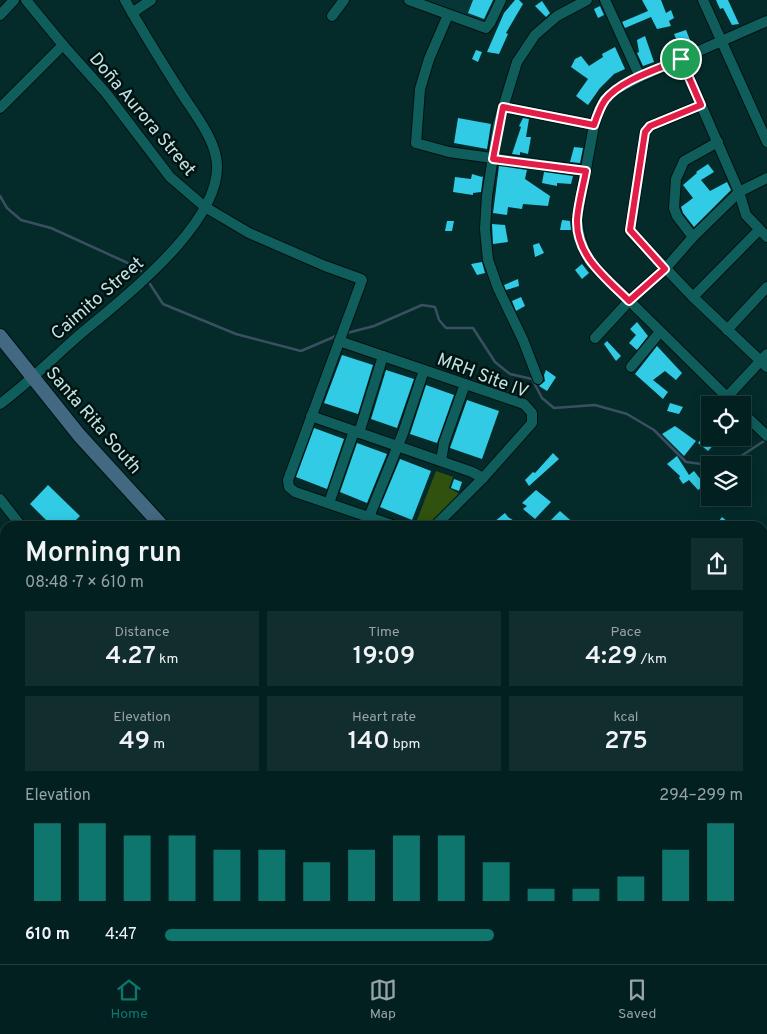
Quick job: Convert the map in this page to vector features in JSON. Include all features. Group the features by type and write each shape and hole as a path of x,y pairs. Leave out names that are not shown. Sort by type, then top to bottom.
{"street":[{"path":"0,15 14,0"},
{"name":"Doña Aurora Street","path":"26,0 106,93 170,177 205,206 249,233 362,280 339,341"},
{"name":"Caimito Street","path":"0,404 171,255 211,195 216,175 216,156 213,147 199,120 125,0"},
{"path":"132,14 151,0"},
{"path":"332,16 344,0"},
{"path":"409,0 487,28 501,0"},
{"path":"538,379 523,340 498,288 488,260 485,221 493,159 503,107 516,62 535,35 557,16 587,0"},
{"path":"605,0 640,77"},
{"path":"703,0 767,142"},
{"path":"448,15 424,73 420,88 416,143 449,152 586,171"},
{"path":"726,396 590,262 582,246 577,218 594,125 599,110 606,99 615,90 640,77 767,22"},
{"path":"0,108 63,45"},
{"path":"681,59 739,192 746,215 763,234 693,297"},
{"path":"701,105 650,126 645,132 630,230 665,269 727,330 765,361 728,396"},
{"path":"503,107 594,125"},
{"path":"693,237 674,208 676,179 684,162 718,142"},
{"path":"595,338 629,301 665,269 693,237 739,192 767,178"},
{"path":"727,330 767,287"},
{"path":"631,367 660,332"},
{"name":"Santa Rita South","path":"0,336 79,435 157,521"},
{"path":"339,341 288,480 289,487 295,492 381,521"},
{"name":"MRH Site IV","path":"339,341 524,404 532,413 532,423 483,478 440,521"},
{"path":"329,503 383,356"},
{"path":"369,517 424,370"},
{"path":"441,461 444,443 465,384"},
{"path":"311,416 472,472 483,478"},
{"path":"751,421 767,436"},
{"path":"0,499 16,521"}],"shaded area":[{"path":"418,0 500,0 490,23"}],"green space":[{"path":"436,471 453,477 449,488 461,495 436,521 417,521"}],"building":[{"path":"473,0 493,0 484,19 468,13"},
{"path":"515,0 519,0 523,4 506,33 508,34 499,54 487,52 504,13"},
{"path":"642,0 661,0 666,13 671,10 674,18 669,21 671,26 657,29 651,17 625,28 622,22 648,11"},
{"path":"716,0 728,0 739,24 732,25 723,8 720,9"},
{"path":"542,1 550,13 546,17 535,6"},
{"path":"600,6 604,15 598,18 594,9"},
{"path":"686,30 690,40 679,46 674,34"},
{"path":"645,36 654,62 643,66 637,53 639,52 637,40"},
{"path":"615,47 625,69 614,74 600,88 588,105 576,96 588,79 571,67 575,59 581,56 589,66 603,57 602,54"},
{"path":"476,50 482,52 478,62 472,59"},
{"path":"458,118 491,124 487,149 454,143"},
{"path":"523,118 529,119 526,137 531,137 528,154 520,152 520,155 512,154 521,127 519,126"},
{"path":"574,147 583,148 580,163 570,162"},
{"path":"708,164 714,172 701,180 710,191 727,182 731,190 694,227 683,213 681,207 693,198 683,185 696,172"},
{"path":"499,166 527,170 525,179 550,196 548,206 523,204 522,209 508,207 507,215 493,213"},
{"path":"544,172 573,176 571,184 557,183 557,186 542,183"},
{"path":"472,174 483,176 481,192 473,193 473,195 453,192 455,177 471,179"},
{"path":"562,220 570,221 571,230 560,230"},
{"path":"447,221 454,221 452,231 445,231"},
{"path":"492,224 505,225 508,242 493,244"},
{"path":"539,243 544,253 535,257 533,245"},
{"path":"482,262 485,273 477,275 471,264"},
{"path":"582,264 589,273 582,279 575,270"},
{"path":"518,279 519,286 506,290 504,285"},
{"path":"521,297 525,306 516,311 512,301"},
{"path":"637,322 648,336 637,350 629,343 636,335 630,329"},
{"path":"607,341 621,356 616,361 604,344"},
{"path":"657,346 682,373 676,380 665,371 653,380 668,392 663,399 635,374"},
{"path":"342,355 373,365 358,414 324,403"},
{"path":"386,370 414,379 397,428 371,419"},
{"path":"546,370 556,377 547,391 539,386 545,381 544,375"},
{"path":"426,385 454,395 437,443 410,434"},
{"path":"467,400 499,411 482,459 450,448"},
{"path":"670,403 683,407 679,414 667,411"},
{"path":"675,426 696,441 684,456 662,434"},
{"path":"314,428 344,439 327,489 296,477"},
{"path":"357,443 387,454 367,503 340,492"},
{"path":"702,446 713,446 708,451"},
{"path":"553,453 559,459 529,486 525,480 533,472 535,473"},
{"path":"677,456 689,475 694,471 701,480 701,488 698,490 689,480 683,484 679,478 680,476 667,464"},
{"path":"400,459 431,471 412,520 380,507"},
{"path":"454,479 462,482 459,491 451,488"},
{"path":"48,485 80,516 75,521 47,521 30,504"},
{"path":"536,490 551,502 535,519 523,509 527,506 522,503"},
{"path":"560,511 571,521 550,521"},
{"path":"505,513 514,521 495,521"},
{"path":"722,517 727,521 719,521"}],"waterway":[{"path":"0,196 7,208 21,220 51,228 130,264 141,271"},
{"path":"150,284 163,304 236,334 301,351 336,336"},
{"path":"347,333 374,326 422,305 435,307 439,320 446,328 473,328 495,362 510,374 532,379 542,398 554,408 595,405 627,414 654,430 686,462 701,464"},
{"path":"741,456 764,441"}],"route":[{"path":"681,59 701,105 650,126 645,132 630,231 665,269 629,301 590,262 582,246 577,218 586,171 493,159 498,124 503,107 594,125 599,110 615,90 681,59"}]}
